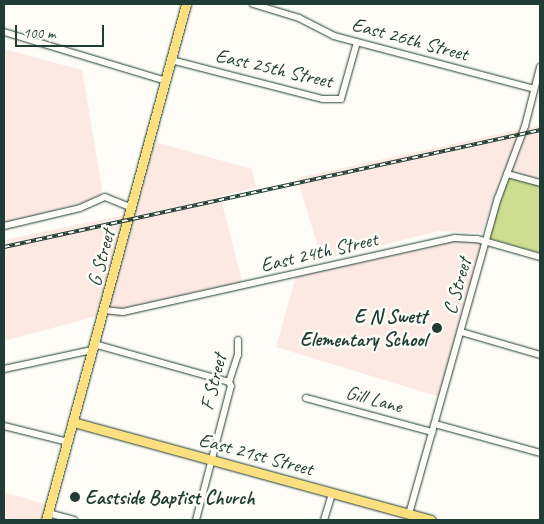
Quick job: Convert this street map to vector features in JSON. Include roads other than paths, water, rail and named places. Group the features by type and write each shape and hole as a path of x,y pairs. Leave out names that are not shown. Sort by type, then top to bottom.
{"main road":[{"name":"G Street","path":"47,517 186,4"},
{"name":"East 21st Street","path":"73,422 431,520"}],"street":[{"name":"East 26th Street","path":"252,4 299,18 334,36 534,89"},
{"path":"4,32 166,81"},
{"name":"East 25th Street","path":"172,60 324,99 341,99 357,42"},
{"name":"C Street","path":"409,514 486,242 540,67"},
{"path":"507,174 540,183"},
{"path":"4,226 80,208 105,198 132,208"},
{"name":"East 24th Street","path":"104,310 123,312 455,238 486,242 540,257"},
{"path":"460,332 540,355"},
{"name":"F Street","path":"196,520 213,460 219,424 231,386 230,382 238,355 238,340"},
{"path":"4,369 93,347 230,382"},
{"name":"Gill Lane","path":"306,398 432,432"},
{"path":"435,424 540,453"},
{"path":"4,426 68,442"},
{"path":"324,520 332,493"},
{"path":"47,517 74,520"}],"railway":[{"path":"4,247 540,130"}],"place":[{"name":"E N Swett Elementary School","path":"437,328"},
{"name":"Eastside Baptist Church","path":"75,497"}]}
